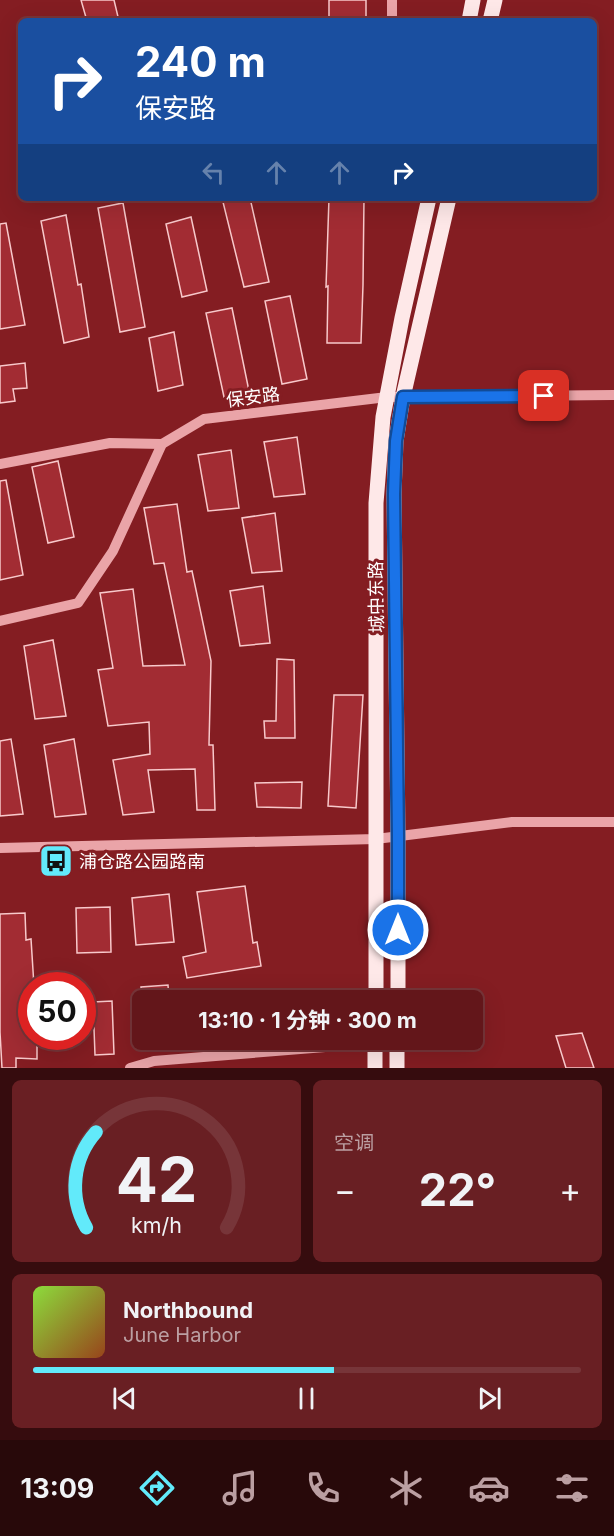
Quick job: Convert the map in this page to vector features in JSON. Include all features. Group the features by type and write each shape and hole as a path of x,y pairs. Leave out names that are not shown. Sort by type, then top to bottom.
{"main road":[{"path":"470,18 473,0"},
{"path":"491,18 495,0"},
{"name":"城中东路","path":"375,990 376,503 383,417 428,201"},
{"name":"城中东路","path":"398,990 394,494 396,441 403,397 448,201"},
{"path":"375,1050 375,1068"},
{"path":"397,1050 397,1068"}],"street":[{"path":"392,0 392,18"},
{"name":"保安路","path":"162,444 204,419 387,397 614,395"},
{"path":"0,464 110,443 162,444 114,551 78,603 0,621"},
{"path":"0,848 376,839 512,822 614,822"},
{"path":"130,1068 154,1061 276,1050"}],"building":[{"path":"81,0 114,0 118,18 86,18"},
{"path":"329,0 366,0 366,18 329,18"},
{"path":"223,201 251,201 269,282 244,287"},
{"path":"329,201 364,201 361,343 327,343 328,286 326,287"},
{"path":"123,203 145,327 120,332 98,208"},
{"path":"66,215 78,285 81,284 89,337 64,343 41,221"},
{"path":"191,217 207,291 182,297 166,224"},
{"path":"6,223 25,325 0,329 0,224"},
{"path":"290,296 307,379 282,384 265,301"},
{"path":"232,308 249,391 224,397 206,313"},
{"path":"174,332 183,385 158,391 149,338"},
{"path":"25,363 27,388 13,389 15,401 0,403 0,366"},
{"path":"297,437 305,494 274,497 264,442"},
{"path":"231,450 239,508 208,511 198,455"},
{"path":"58,461 74,537 48,543 32,467"},
{"path":"6,480 23,575 0,580 0,481"},
{"path":"177,504 187,572 192,571 211,661 209,745 213,745 215,810 197,810 195,769 148,770 154,812 123,815 113,760 150,754 149,722 108,726 98,670 113,668 100,593 133,589 143,666 185,665 164,563 154,564 144,508"},
{"path":"275,513 282,571 252,573 242,518"},
{"path":"263,586 270,643 240,646 230,591"},
{"path":"53,640 66,716 35,719 24,646"},
{"path":"277,659 294,660 295,738 265,738 264,721 276,721"},
{"path":"334,695 363,695 356,808 328,806"},
{"path":"11,739 23,814 0,816 0,741"},
{"path":"74,739 86,814 55,817 44,745"},
{"path":"302,782 301,808 257,807 255,783"},
{"path":"245,886 253,943 257,942 261,966 187,978 183,957 206,952 197,892"},
{"path":"169,894 174,942 136,945 132,898"},
{"path":"110,907 111,952 77,953 76,908"},
{"path":"25,913 26,940 31,939 33,972 18,972 18,1050 37,1050 37,1059 16,1058 16,1068 2,1068 0,914"},
{"path":"168,985 168,990 141,990 141,987"},
{"path":"112,1001 114,1054 95,1055 96,1002"},
{"path":"582,1033 594,1068 566,1068 556,1036"}],"place":[{"name":"浦仓路公园路南","path":"56,861"}],"route":[{"path":"398,930 394,494 396,441 403,397 544,396"}]}
